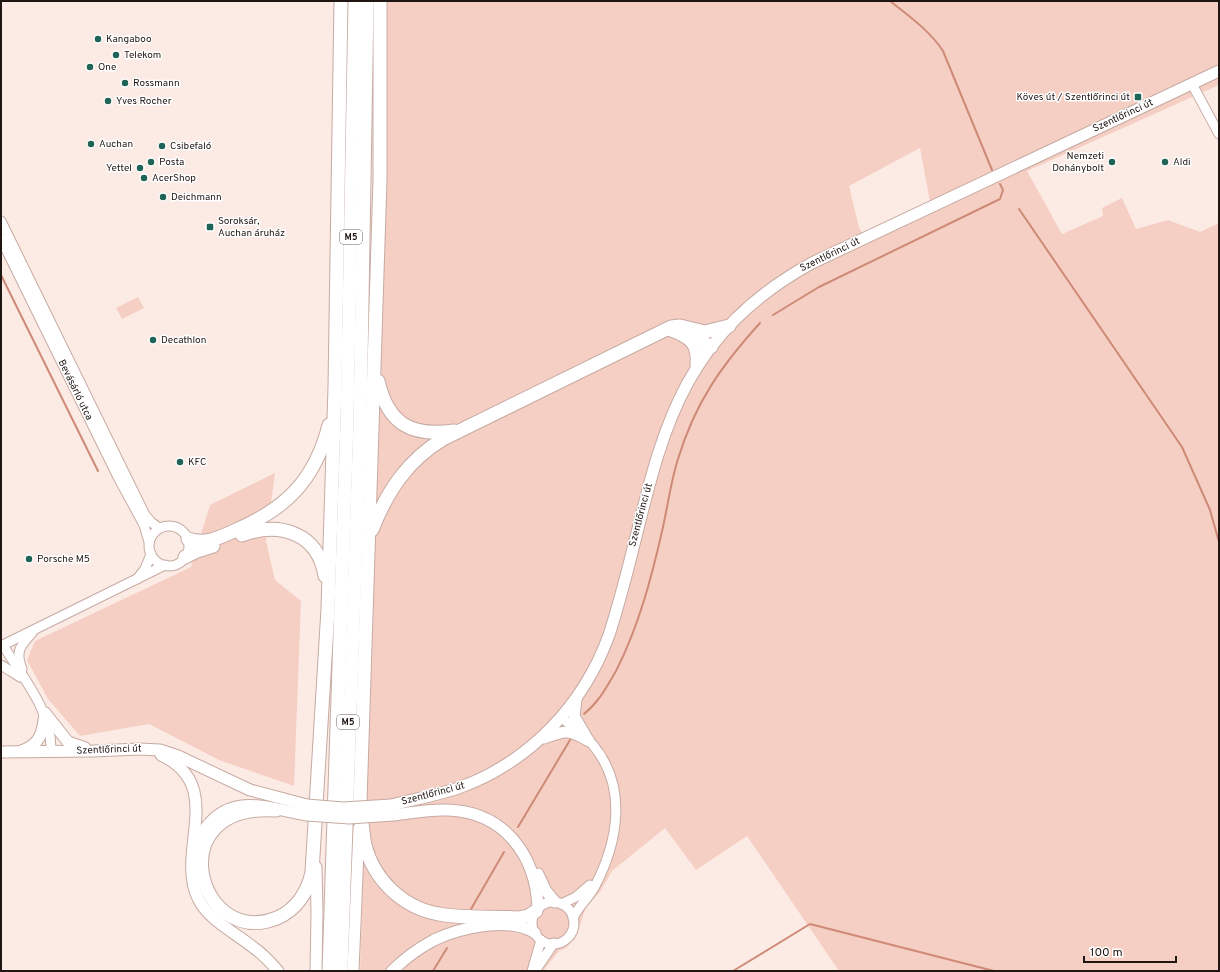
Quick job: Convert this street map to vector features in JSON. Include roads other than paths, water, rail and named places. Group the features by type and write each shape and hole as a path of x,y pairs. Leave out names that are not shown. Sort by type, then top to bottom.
{"highway":[{"name":"M5","path":"315,828 328,609 335,387 341,1"},
{"name":"M5","path":"329,971 347,422 355,1"},
{"name":"M5","path":"341,971 360,422 367,1"},
{"name":"M5","path":"360,802 375,357 381,58 380,1"},
{"path":"381,58 384,1"},
{"path":"369,539 386,498 415,459 434,445 460,430 667,329 680,326 709,332 729,326"},
{"path":"667,329 689,332 711,347"},
{"path":"667,329 684,334 692,342 697,354 697,365"},
{"path":"700,331 706,337 711,347"},
{"path":"375,357 378,380 384,403 398,421 419,431 440,433 460,430"},
{"path":"188,539 195,542 207,542 253,523 272,512 292,494 311,469 322,447 329,425 335,387"},
{"path":"185,557 197,551 255,531 271,529 286,531 308,542 320,558 326,580 328,609"},
{"path":"360,802 364,838 369,858 384,882 404,901 426,911 452,916 518,918 528,916 537,909"},
{"path":"276,810 254,809 239,812 219,824 208,838 202,858 203,881 214,901 232,916 246,921 263,921 279,917 295,905 306,890 310,878 315,828"}],"main road":[{"name":"Szentlőrinci út","path":"1,752 93,752 150,750 178,756 250,790 307,810 355,808 392,810 447,792 477,780 508,763 540,740 561,717 577,697 598,661 609,635 657,453 676,404 697,365 729,326 769,290 812,264 1219,71"},
{"path":"577,697 574,708 574,716 589,740"},
{"path":"45,713 68,742 93,752"},
{"path":"17,752 28,749 40,738 45,713"},
{"path":"540,740 556,733 566,731 589,740"},
{"path":"150,750 173,762 185,775 194,791 196,803 192,874 195,889 201,903 222,924 256,948 278,971"},
{"name":"M5","path":"353,971 360,802"},
{"path":"193,846 206,826 226,810 253,804 276,810 307,810"},
{"path":"392,810 454,810 475,815 504,831 517,843 528,861 536,885 537,909"},
{"name":"M5","path":"315,828 317,913 316,971"},
{"path":"528,861 535,867 546,891 558,903"},
{"path":"392,971 411,954 433,940 464,930 486,926 508,925 522,927 538,936"}],"street":[{"path":"1192,84 1219,134"},
{"path":"1,221 145,515 159,528"},
{"name":"Bevásárló utca","path":"1,239 114,470 144,525 149,542"},
{"path":"51,751 51,735 45,713 2,646 135,582 165,565 176,564 185,557 188,549 188,539 183,532 176,527 167,526 159,528 152,535 149,542 151,554 157,562 165,565"},
{"path":"135,582 145,569 151,554"},
{"path":"25,682 18,660 19,650 35,630"},
{"path":"1,665 11,670 25,682"},
{"path":"535,971 554,943 564,940 570,933 573,925 573,918 578,907 590,893 606,863 612,847 616,829 616,806 608,772 597,751 589,740 561,717"},
{"path":"532,971 538,936 532,922 537,909 546,903 558,903 580,895 598,879"},
{"path":"558,903 568,909 573,918"},
{"path":"538,936 554,943"}],"waterway":[{"path":"890,1 926,30 943,51 992,170"},
{"path":"773,315 819,287 1000,199 1003,190 1000,184"},
{"path":"1019,209 1182,447 1210,510 1219,542"},
{"path":"1,275 98,471"},
{"path":"584,714 594,705 605,689 616,671 632,636 654,564 671,484 692,420 721,370 760,323"},
{"path":"518,827 570,740"},
{"path":"471,909 504,852"},
{"path":"733,971 810,924 994,971"},
{"path":"433,971 447,948"}],"place":[{"name":"Kangaboo","path":"98,39"},
{"name":"Telekom","path":"116,55"},
{"name":"One","path":"90,67"},
{"name":"Rossmann","path":"125,83"},
{"name":"Köves út / Szentlőrinci út","path":"1138,97"},
{"name":"Yves Rocher","path":"108,101"},
{"name":"Auchan","path":"91,144"},
{"name":"Csibefaló","path":"162,146"},
{"name":"Posta","path":"151,162"},
{"name":"Nemzeti Dohánybolt","path":"1112,162"},
{"name":"Aldi","path":"1165,162"},
{"name":"Yettel","path":"140,168"},
{"name":"AcerShop","path":"144,178"},
{"name":"Deichmann","path":"163,197"},
{"name":"Soroksár, Auchan áruház","path":"210,227"},
{"name":"Decathlon","path":"153,340"},
{"name":"KFC","path":"180,462"},
{"name":"Porsche M5","path":"29,559"}]}
